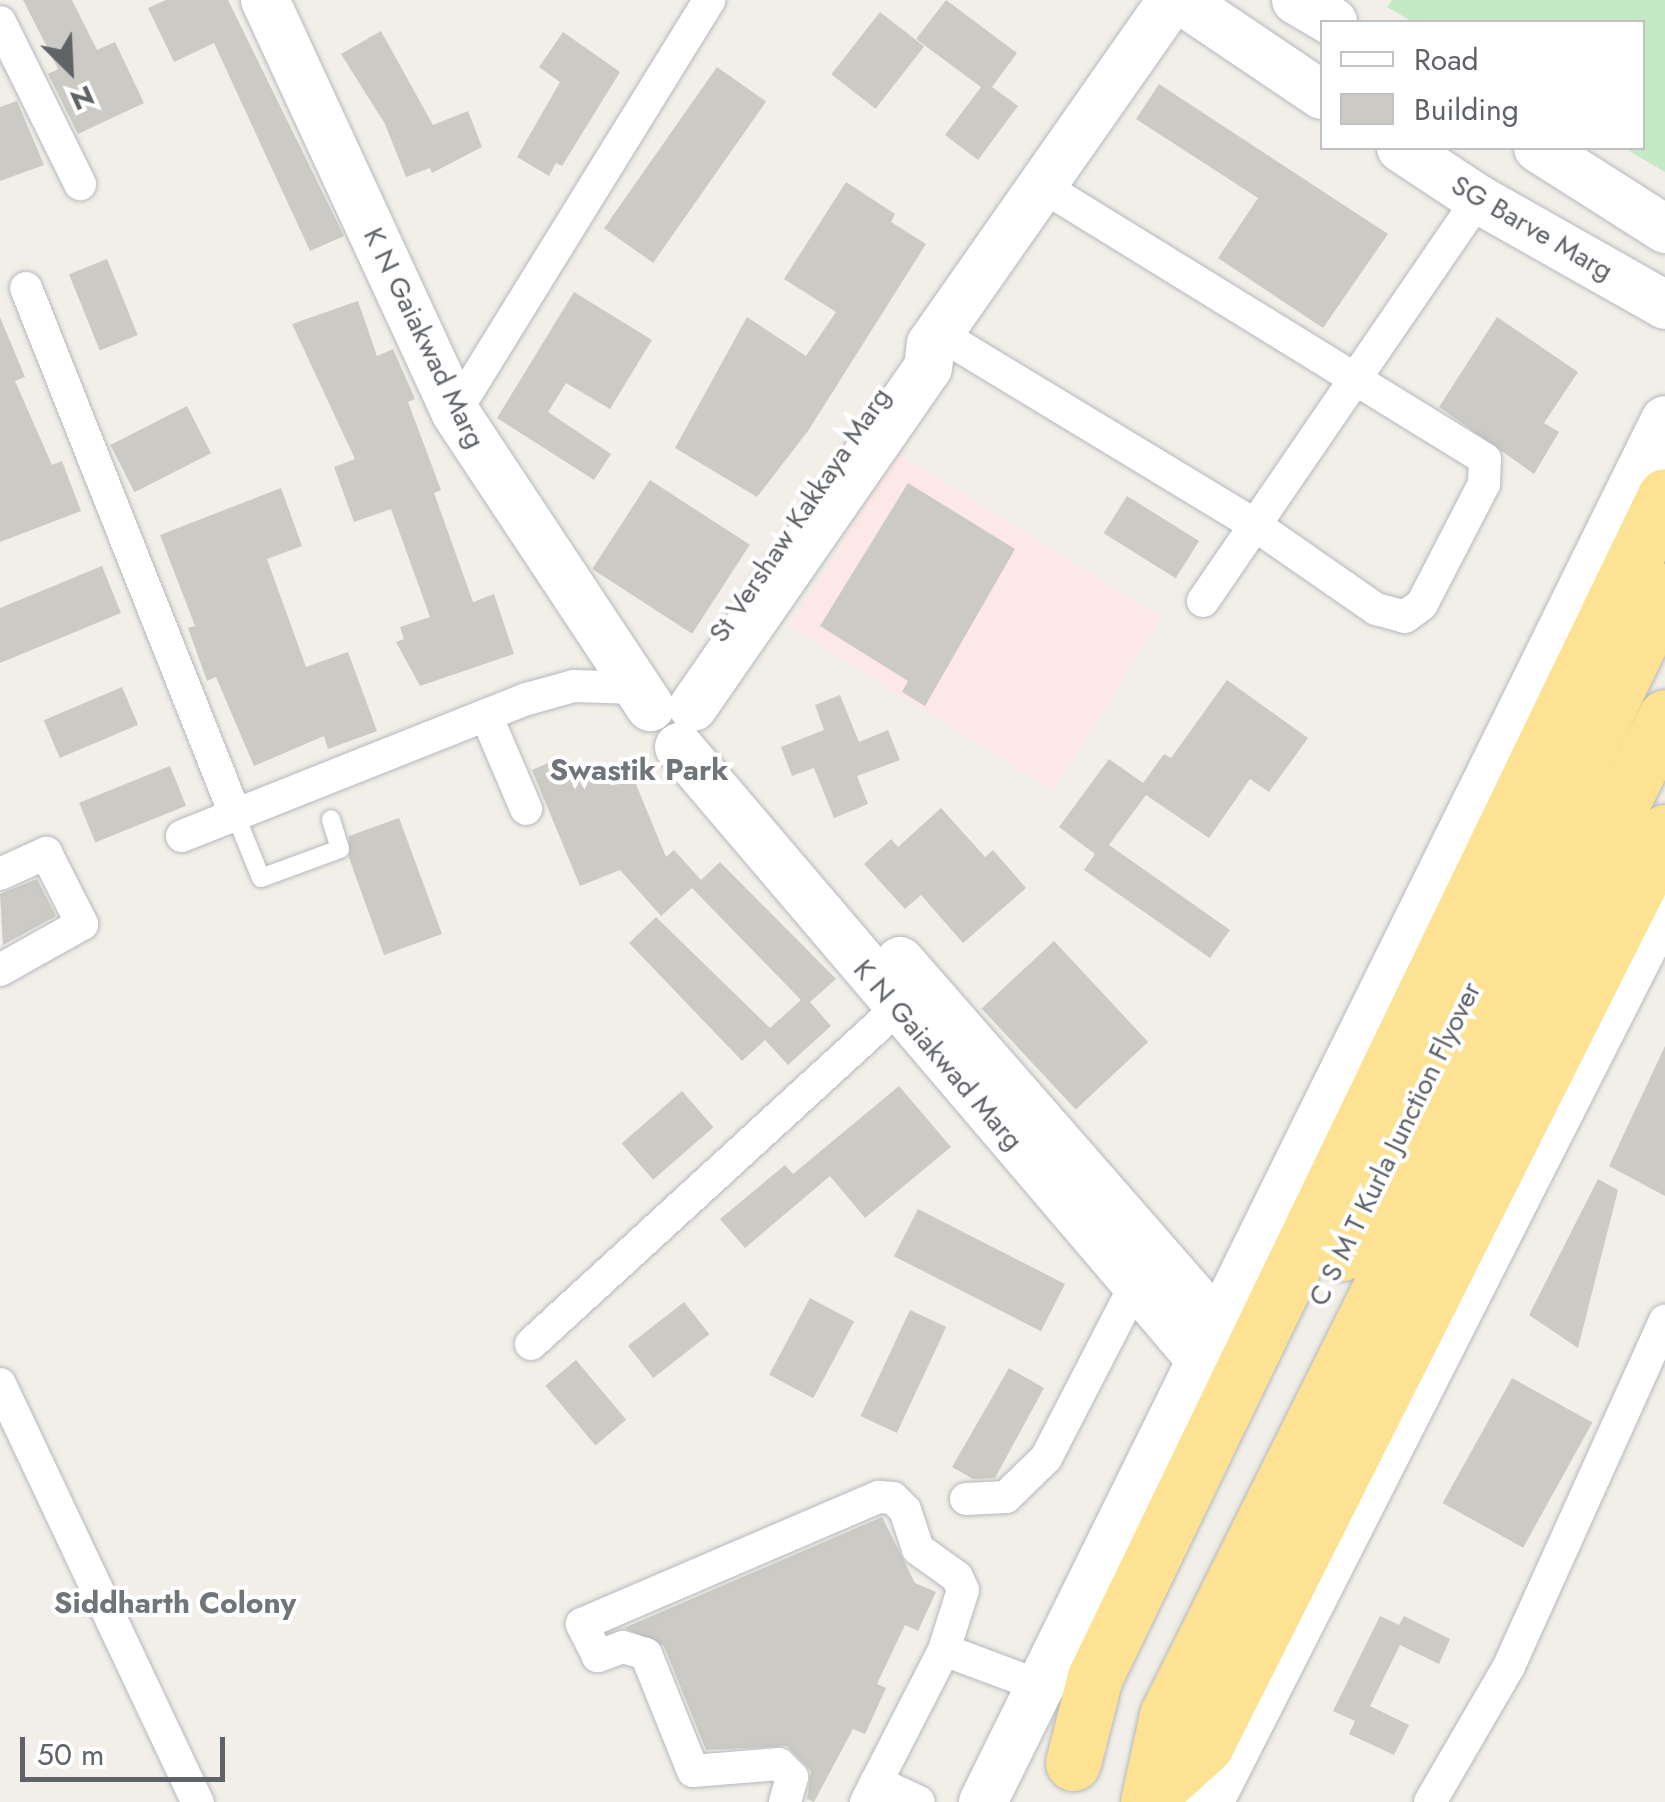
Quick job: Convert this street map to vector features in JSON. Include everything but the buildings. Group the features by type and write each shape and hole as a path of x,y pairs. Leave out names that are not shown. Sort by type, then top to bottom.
{"highway":[{"path":"1062,1782 1095,1676 1665,496"},
{"name":"C S M T Kurla Junction Flyover","path":"1146,1706 1665,591"},
{"name":"C S M T Kurla Junction Flyover","path":"1146,1706 1665,716"},
{"path":"1149,1799 1206,1745 1665,832"},
{"path":"1062,1782 1146,1706"},
{"path":"1146,1706 1149,1799"}],"street":[{"name":"K N Gaiakwad Marg","path":"266,0 454,412 673,711 909,998 1209,1342"},
{"path":"454,412 710,0"},
{"name":"St Vershaw Kakkaya Marg","path":"673,711 874,425 928,368 934,339 1172,0"},
{"path":"1180,0 1320,94"},
{"path":"1296,0 1330,20"},
{"path":"0,22 80,184"},
{"name":"SG Barve Marg","path":"1403,150 1478,199 1665,304"},
{"path":"1541,150 1665,228"},
{"path":"934,339 1255,525 1392,617 1414,613 1422,604 1484,484 1485,459 1042,186"},
{"path":"1203,601 1478,199"},
{"path":"26,288 235,814"},
{"path":"984,1802 1665,420"},
{"path":"182,836 486,715 574,686 673,711"},
{"path":"486,715 526,809"},
{"path":"0,874 46,853 82,924 0,970"},
{"path":"1210,1802 1665,903"},
{"path":"531,1344 909,998"},
{"path":"966,1499 1006,1496 1046,1458 1144,1268"},
{"path":"1430,1802 1509,1666 1665,1321"},
{"path":"0,1384 198,1802"},
{"path":"785,1802 792,1777 779,1764 693,1770 646,1654 623,1647 598,1656 582,1624 879,1497 906,1510 918,1549 956,1577 964,1590 944,1650 872,1792 919,1802"},
{"path":"944,1650 1044,1687"}],"lane":[{"path":"235,814 262,878 340,848 331,818"}],"shaded area":[{"path":"898,453 1162,618 1054,791 790,626"}],"green space":[{"path":"1392,0 1665,0 1665,172 1627,150 1645,150 1645,20 1410,20 1387,7"}],"district":[{"name":"Swastik Park","path":"639,770"},
{"name":"Siddharth Colony","path":"175,1603"}]}
